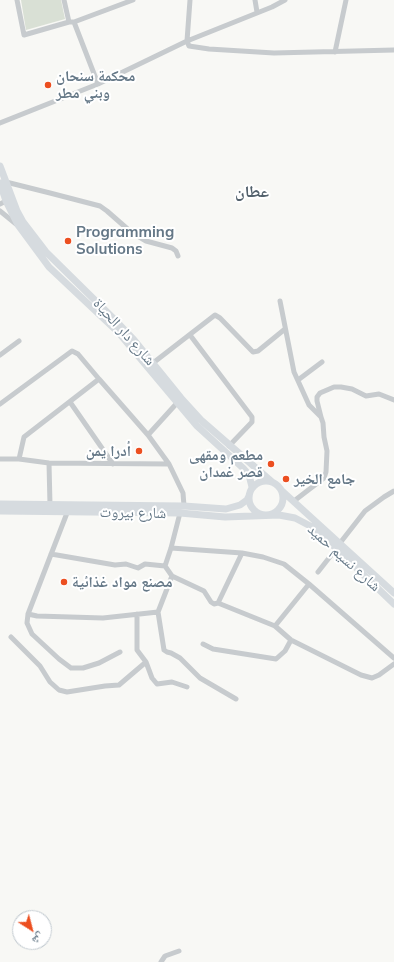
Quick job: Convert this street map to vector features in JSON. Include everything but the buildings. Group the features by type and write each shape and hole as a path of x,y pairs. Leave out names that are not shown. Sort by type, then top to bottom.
{"main road":[{"name":"شارع دار الحياة","path":"0,166 3,183 3,203 49,267 118,333 179,400 229,446 272,482"},
{"name":"شارع دار الحياة","path":"3,183 16,211 36,240 46,252 113,318 153,363 197,426 243,468 248,475 252,487"},
{"path":"261,481 272,482 279,487 283,496 277,510 267,515 256,511 252,507 249,496 252,487 261,481"},
{"name":"شارع نسيم حميد","path":"281,490 394,604"},
{"name":"شارع بيروت","path":"0,511 184,506 226,509 234,508 247,500 249,496"},
{"name":"شارع بيروت","path":"0,504 50,505 72,510 225,517 267,515"},
{"name":"شارع نسيم حميد","path":"267,515 295,518 316,529 394,593"}],"street":[{"path":"17,0 24,35 72,22 133,0"},
{"path":"64,0 98,84"},
{"path":"190,0 187,41 189,46 209,49 274,53 394,50"},
{"path":"255,0 257,12"},
{"path":"0,123 98,84 187,41 272,7 285,0"},
{"path":"335,52 346,0"},
{"path":"3,183 100,206 130,232 146,241 172,248 176,251 178,256"},
{"path":"0,211 18,225"},
{"path":"280,301 294,372 309,405 321,416"},
{"path":"153,363 215,315 220,318 253,352 256,352 285,329"},
{"path":"190,335 252,417 252,422 229,446"},
{"path":"0,355 19,341"},
{"path":"0,404 72,351 78,354 148,435 169,464 183,493 184,506"},
{"path":"298,380 322,362"},
{"path":"19,459 24,437 99,379"},
{"path":"294,502 324,478 326,472 327,451 323,423 317,401 317,397 320,393 334,387 341,387 352,389 366,396 379,394 394,400"},
{"path":"148,435 179,400"},
{"path":"70,402 113,464"},
{"path":"0,460 19,459 49,463 169,464"},
{"path":"49,463 50,505"},
{"path":"318,572 366,511 384,497 394,492"},
{"path":"72,510 52,554 28,614 27,623 32,634 71,668 83,668 99,663 120,652"},
{"path":"165,566 172,548 180,514"},
{"path":"172,548 242,553 263,557 284,564 394,658"},
{"path":"218,603 242,553"},
{"path":"52,554 116,565 126,564 138,568 145,564 165,566 172,576 204,591 214,604 218,603 275,626 291,640 361,675 372,678 379,675 394,664"},
{"path":"172,576 158,612 164,650 180,658 200,678 236,699"},
{"path":"275,626 309,584"},
{"path":"28,614 37,616 103,618 158,612"},
{"path":"137,614 137,650 146,662 152,678 157,684 172,682 187,687"},
{"path":"11,637 40,666 50,682 59,690 63,691 119,685 146,662"},
{"path":"203,644 213,649 276,660 285,652 291,640"},
{"path":"161,962 165,956 179,951"}],"shaded area":[{"path":"21,0 61,0 65,19 26,30"}],"place":[{"name":"محكمة سنحان وبني مطر","path":"48,85"},
{"name":"Programming Solutions","path":"68,241"},
{"name":"أدرا يمن","path":"139,451"},
{"name":"مطعم ومقهى قصر غمدان","path":"271,464"},
{"name":"جامع الخير","path":"286,479"},
{"name":"مصنع مواد غذائية","path":"64,582"}],"district":[{"name":"عطان","path":"252,192"}]}
